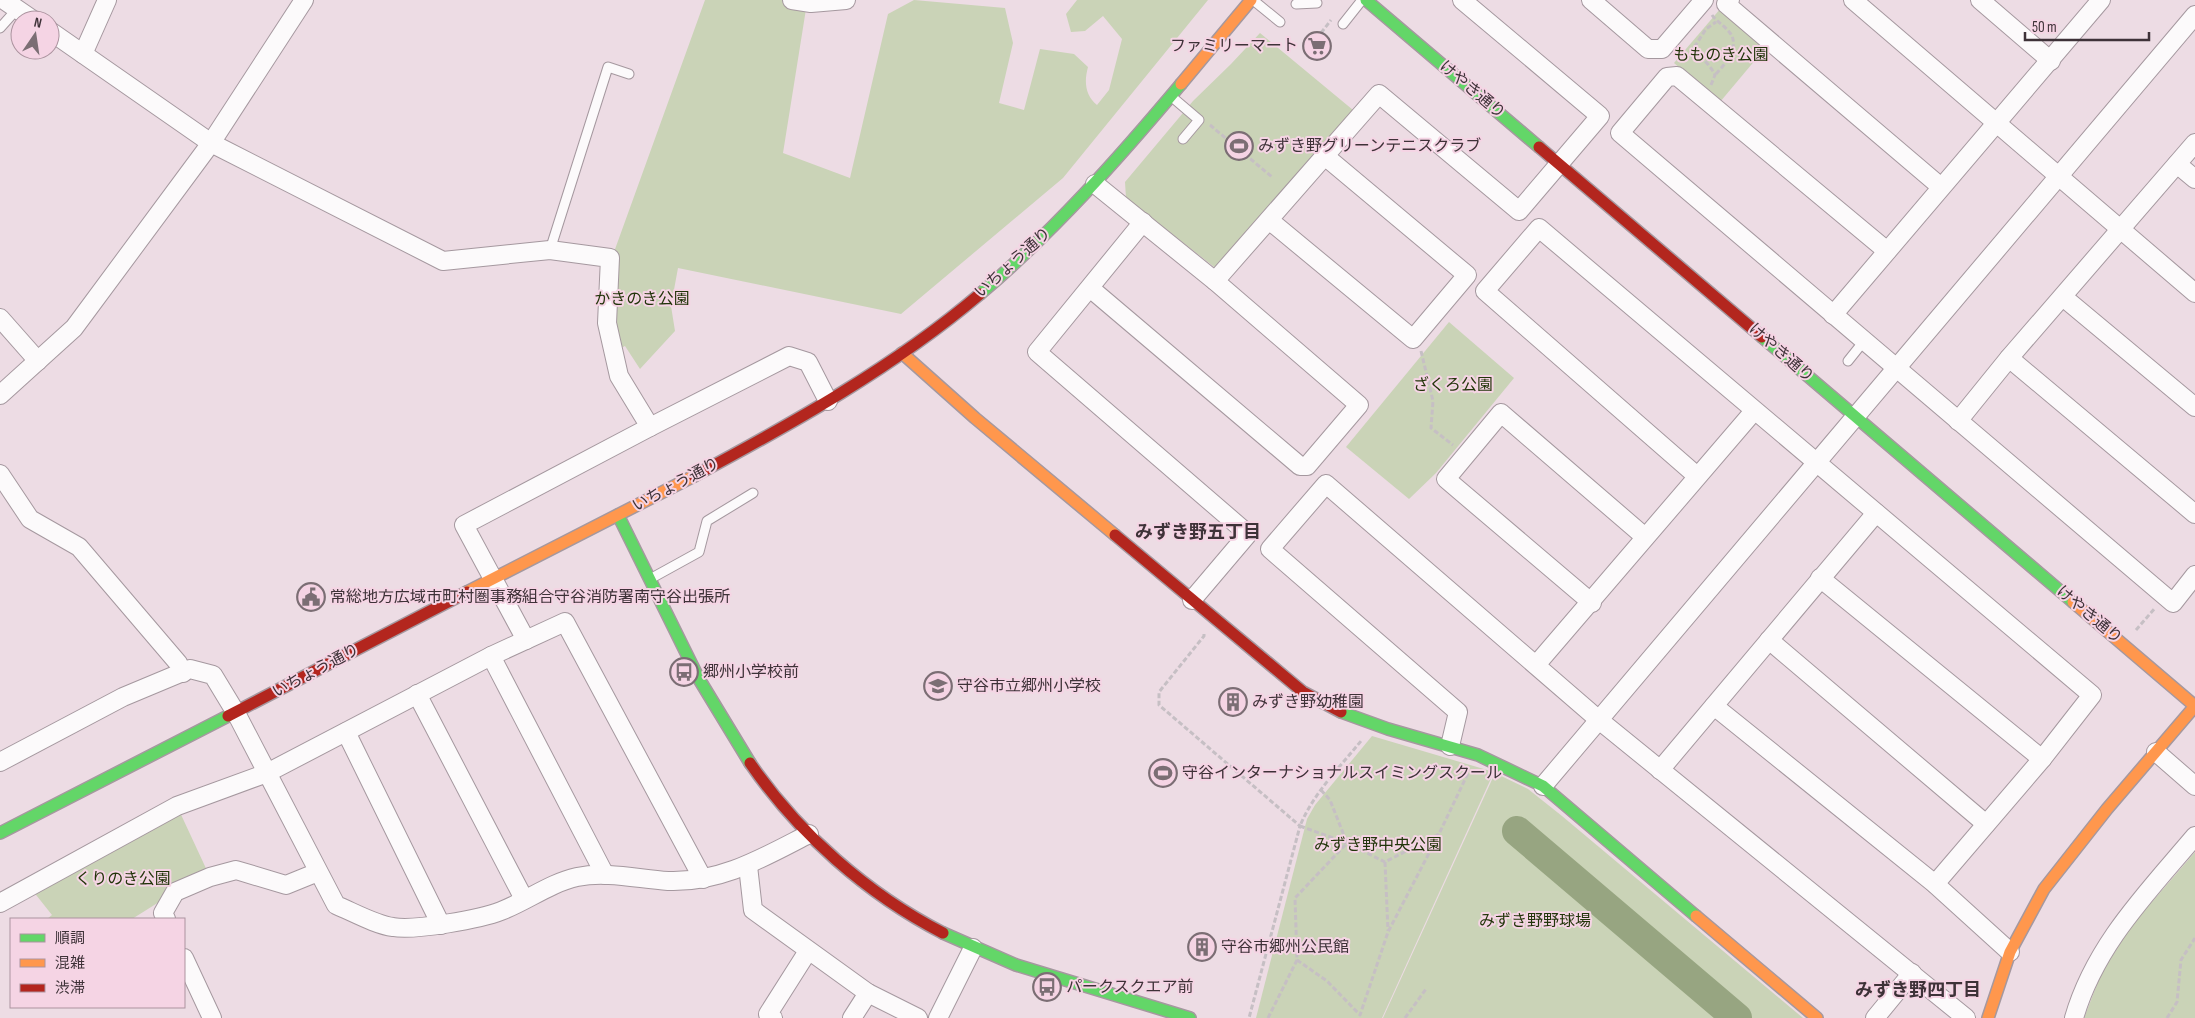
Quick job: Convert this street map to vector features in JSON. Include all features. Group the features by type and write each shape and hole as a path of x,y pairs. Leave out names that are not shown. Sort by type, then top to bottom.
{"street":[{"path":"83,54 107,0"},
{"path":"0,395 74,328 211,143 304,0"},
{"path":"792,0 811,3 846,0"},
{"name":"いちょう通り","path":"0,833 618,516 828,401 902,353 980,294 1040,241 1095,184 1252,0"},
{"name":"けやき通り","path":"1364,0 1560,164 2195,706"},
{"path":"1215,281 1380,94 1519,211 1600,116 1462,0"},
{"path":"1590,0 1648,49 1656,50 1662,49 1706,5"},
{"path":"1730,0 1726,4 1941,187"},
{"path":"1853,0 2195,293"},
{"path":"1980,0 2050,61"},
{"path":"1833,315 2101,0"},
{"path":"1543,786 2195,15"},
{"path":"60,38 211,143 443,261 550,250 610,258 607,323 619,376 650,427"},
{"path":"1887,251 1677,76 1666,77 1620,133 2173,603 2195,576"},
{"path":"1958,421 2009,358 2195,143"},
{"path":"1269,220 1413,339 1467,275 1326,156"},
{"path":"2177,164 2195,179"},
{"path":"1090,288 1300,466 1307,466 1359,405 1215,281 1095,184"},
{"path":"1143,222 1037,352 1248,534 1192,600"},
{"path":"1697,476 1485,291 1539,228 2092,695 2042,758 1935,884"},
{"path":"2063,297 2195,407"},
{"path":"0,318 38,361"},
{"path":"902,353 975,418 1303,692 1326,707 1374,725 1477,754 1520,773 1543,786 1817,1018"},
{"path":"526,640 464,525 789,356 808,362 828,401"},
{"path":"2009,358 2195,514"},
{"path":"1536,666 1754,411"},
{"path":"1592,602 1446,479 1501,413 1645,537"},
{"path":"0,474 30,519 79,547 178,663 183,673"},
{"path":"1450,746 1458,712 1270,549 1326,484 1599,720 1966,1018"},
{"path":"1660,770 1876,513"},
{"path":"618,516 698,676 740,748 778,800 810,834 868,884 935,928 972,948 1047,976 1190,1018"},
{"path":"1820,578 2042,758"},
{"path":"0,903 177,806 267,772 491,656 565,622 703,879"},
{"path":"1769,640 1986,824"},
{"path":"491,656 604,875"},
{"path":"0,762 123,697 190,669 213,674 236,713 336,905 393,927 441,925 500,911 556,884 577,877 604,875 669,881 703,879 748,866 810,834"},
{"path":"417,694 524,899"},
{"path":"1714,706 1935,884 2010,952"},
{"path":"1988,1018 2010,952 2044,889 2195,706"},
{"path":"346,732 441,925"},
{"path":"2156,752 2195,786"},
{"path":"2074,1018 2092,971 2112,936 2195,836"},
{"path":"748,866 753,910 868,993 918,1018"},
{"path":"166,918 163,913 175,892 210,876 236,870 286,885 318,872"},
{"path":"938,1018 972,948"},
{"path":"773,1018 768,1014 808,951"},
{"path":"185,960 212,1018"},
{"path":"1874,1018 1912,973"},
{"path":"852,1018 868,993"}],"lane":[{"path":"1252,0 1280,22"},
{"path":"1343,24 1364,0"},
{"path":"0,28 11,4"},
{"path":"1296,4 1317,4"},
{"path":"550,250 608,66 629,74"},
{"path":"1170,96 1199,120 1182,139"},
{"path":"1848,361 1864,340"},
{"path":"650,580 699,552 707,520 753,493"}],"path":[{"path":"1703,97 1715,75 1732,54 1732,35 1716,22 1706,5"},
{"path":"1321,33 1334,17"},
{"path":"1715,75 1712,68 1699,56 1695,46 1706,29 1716,22"},
{"path":"1199,120 1209,124 1272,177"},
{"path":"1413,339 1421,349 1433,401 1431,428 1466,455"},
{"path":"2135,632 2164,596"},
{"path":"1203,631 1204,636 1159,692 1159,705 1300,826 1347,843 1385,862"},
{"path":"1249,1018 1300,826 1321,790 1374,725"},
{"path":"1297,960 1327,981 1360,1015 1388,932 1439,834 1477,754"},
{"path":"1321,790 1330,800 1347,843"},
{"path":"1385,862 1439,834"},
{"path":"1268,1018 1297,960 1295,898 1347,843"},
{"path":"1385,862 1388,932"},
{"path":"2168,1018 2177,1002 2180,960 2195,938"},
{"path":"1404,1018 1426,989"}],"green space":[{"name":"かきのき公園","path":"705,0 793,0 806,9 783,153 850,178 888,14 914,0 1005,8 1013,43 999,103 1024,110 1040,49 1074,54 1088,67 1086,88 1090,97 1097,105 1109,90 1122,39 1103,16 1085,31 1071,32 1066,14 1077,0 1208,0 1063,178 901,314 678,268 671,306 675,331 640,369 625,346 615,351 614,252"},
{"name":"もものき公園","path":"1721,8 1767,46 1720,102 1674,63"},
{"name":"みずき野グリーンテニスクラブ","path":"1260,33 1353,110 1218,270 1126,198 1125,182 1193,101"},
{"name":"ざくろ公園","path":"1449,322 1514,378 1436,473 1409,499 1346,447"},
{"name":"みずき野中央公園","path":"1372,736 1494,772 1382,1018 1256,1018 1307,819 1315,805"},
{"name":"みずき野野球場","path":"1495,773 1528,789 1562,816 1803,1018 1383,1018"},
{"name":"くりのき公園","path":"177,806 210,877 175,892 134,918 48,918 52,915 29,886"},
{"path":"2195,852 2195,1018 2084,1018 2101,974 2132,925"}],"waterway":[{"path":"1517,831 1737,1018"}],"traffic: fast":[{"path":"1366,0 1539,147"},
{"path":"980,294 1034,245 1085,194 1181,84"},
{"path":"1762,337 2073,602"},
{"path":"618,515 699,679 750,763"},
{"path":"1341,712 1388,729 1478,755 1543,786 1696,916"},
{"path":"0,833 228,716"},
{"path":"943,933 1016,965 1190,1018"}],"traffic: slow":[{"path":"1181,84 1251,0"},
{"path":"902,353 975,418 1115,535"},
{"path":"467,592 694,476"},
{"path":"2073,602 2195,706"},
{"path":"1988,1018 2010,952 2044,889 2107,809 2195,706"},
{"path":"1696,916 1817,1018"}],"traffic: jam":[{"path":"1539,147 1762,337"},
{"path":"694,476 805,414 878,370 947,321 980,294"},
{"path":"1115,535 1303,692 1341,712"},
{"path":"228,716 467,592"},
{"path":"750,763 790,814 836,860 888,900 943,933"}],"place":[{"name":"ファミリーマート","path":"1317,46"},
{"name":"みずき野グリーンテニスクラブ","path":"1239,146"},
{"name":"常総地方広域市町村圏事務組合守谷消防署南守谷出張所","path":"311,597"},
{"name":"郷州小学校前","path":"684,672"},
{"name":"守谷市立郷州小学校","path":"938,686"},
{"name":"みずき野幼稚園","path":"1233,702"},
{"name":"守谷インターナショナルスイミングスクール","path":"1163,773"},
{"name":"守谷市郷州公民館","path":"1202,947"},
{"name":"パークスクエア前","path":"1047,987"}],"district":[{"name":"みずき野五丁目","path":"1198,532"},
{"name":"みずき野四丁目","path":"1918,990"}]}
